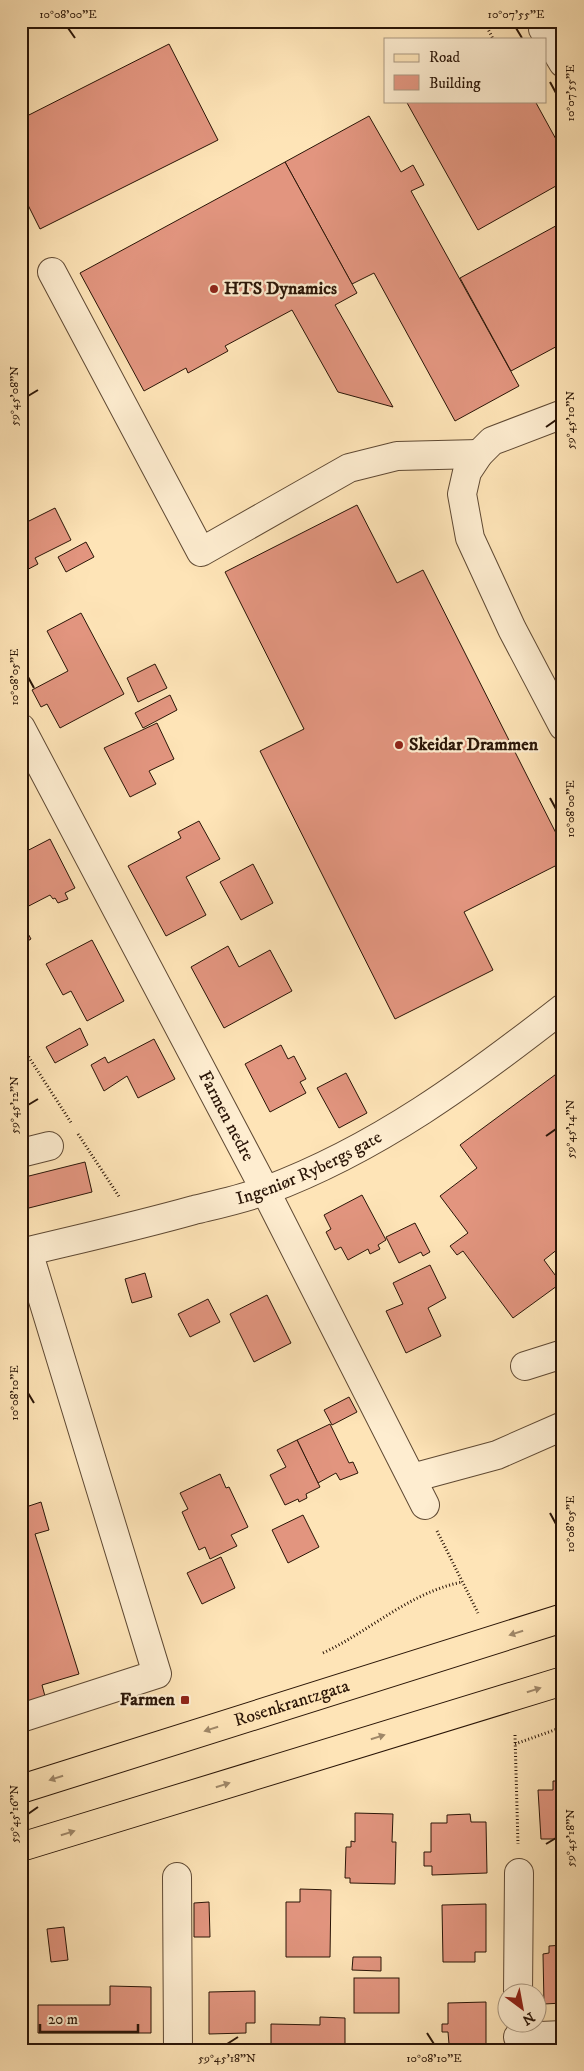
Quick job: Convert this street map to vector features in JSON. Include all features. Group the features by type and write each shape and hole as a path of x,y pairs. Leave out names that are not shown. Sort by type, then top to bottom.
{"main road":[{"name":"Rosenkrantzgata","path":"21,1789 563,1618"},
{"path":"21,1847 563,1681"}],"street":[{"path":"543,29 563,63"},
{"path":"52,272 201,552 349,468 397,456 480,454"},
{"path":"563,414 492,441 467,472 462,494 470,538 512,629 563,726"},
{"name":"Farmen nedre","path":"21,728 265,1190 425,1505"},
{"name":"Ingeniør Rybergs gate","path":"25,1252 138,1225 265,1190 345,1156 396,1128 450,1093 563,1008"},
{"path":"21,1153 50,1146"},
{"path":"21,1718 157,1674 25,1252"},
{"path":"525,1366 563,1354"},
{"path":"412,1478 497,1455 563,1426"},
{"path":"518,1984 519,1873"},
{"path":"176,1878 178,2050"},
{"path":"518,2037 563,2035"}],"path":[{"path":"484,21 493,38"},
{"path":"425,1505 478,1613"},
{"path":"323,1654 345,1643 399,1607 444,1586 462,1582"},
{"path":"515,1744 563,1726"},
{"path":"515,1735 519,1873"}],"building":[{"path":"169,44 218,140 40,229 21,191 21,119"},
{"path":"407,102 536,102 563,152 563,182 478,230"},
{"path":"369,116 401,172 413,165 424,185 411,191 519,386 455,421 374,273 352,284 285,162"},
{"path":"285,162 357,293 335,305 393,407 338,392 292,310 225,346 228,351 188,373 186,368 144,391 80,273"},
{"path":"563,222 563,343 511,371 460,278"},
{"path":"357,505 397,583 423,570 563,847 563,862 464,912 493,970 395,1019 260,751 304,729 225,572"},
{"path":"55,508 71,540 35,558 38,564 21,573 21,525"},
{"path":"86,542 94,557 66,572 58,557"},
{"path":"81,613 124,694 60,728 47,704 41,707 32,690 68,671 47,631"},
{"path":"155,664 167,688 138,702 127,678"},
{"path":"170,695 177,710 143,728 135,713"},
{"path":"157,723 174,759 149,771 156,784 130,797 104,748"},
{"path":"199,821 220,859 186,877 206,915 166,936 128,866 181,838 178,832"},
{"path":"50,839 75,888 65,893 68,899 58,903 50,895 21,910 21,854"},
{"path":"253,864 273,903 241,920 220,882"},
{"path":"21,921 31,939 21,945"},
{"path":"92,940 124,1001 87,1021 71,991 63,995 46,964"},
{"path":"228,946 239,967 270,950 292,991 224,1028 191,967"},
{"path":"80,1028 88,1045 55,1063 46,1047"},
{"path":"154,1039 175,1079 138,1098 127,1076 104,1091 91,1065 105,1057 108,1063"},
{"path":"281,1045 288,1059 294,1056 306,1079 300,1082 306,1093 270,1112 245,1064"},
{"path":"563,1069 563,1245 544,1260 561,1283 513,1318 463,1251 457,1255 450,1246 468,1233 440,1196 477,1168 460,1145"},
{"path":"346,1073 367,1113 339,1128 317,1088"},
{"path":"85,1162 92,1192 21,1210 21,1178"},
{"path":"362,1195 386,1240 378,1245 380,1249 370,1254 368,1249 348,1260 341,1247 335,1250 326,1232 331,1229 324,1215"},
{"path":"415,1223 430,1252 423,1256 421,1252 399,1263 386,1237"},
{"path":"430,1265 446,1298 428,1308 441,1336 406,1353 386,1311 403,1304 393,1283"},
{"path":"145,1273 152,1297 132,1303 125,1279"},
{"path":"267,1295 291,1343 254,1362 230,1314"},
{"path":"208,1299 220,1322 190,1337 178,1314"},
{"path":"349,1397 357,1412 332,1425 324,1410"},
{"path":"330,1424 349,1463 353,1462 358,1473 340,1480 336,1473 318,1483 297,1440"},
{"path":"297,1440 320,1487 306,1494 307,1498 299,1502 298,1499 285,1505 270,1475 286,1467 277,1450"},
{"path":"220,1474 226,1488 229,1487 248,1527 231,1535 237,1546 210,1559 205,1547 199,1550 182,1512 188,1509 180,1493"},
{"path":"21,1490 26,1507 41,1502 49,1530 35,1534 79,1674 42,1685 46,1700 21,1708"},
{"path":"303,1515 319,1547 288,1563 272,1530"},
{"path":"221,1557 235,1588 202,1604 187,1573"},
{"path":"553,1781 563,1781 563,1834 557,1834 557,1839 541,1839 538,1790 553,1790"},
{"path":"355,1813 393,1814 392,1842 396,1842 395,1884 350,1883 350,1878 345,1878 346,1847 351,1847 351,1841 355,1842"},
{"path":"470,1814 471,1822 486,1822 487,1873 432,1875 432,1866 424,1866 424,1852 431,1852 431,1823 447,1823 447,1815"},
{"path":"300,1889 331,1890 330,1957 286,1957 286,1902 300,1902"},
{"path":"209,1902 210,1937 194,1937 194,1903"},
{"path":"486,1904 486,1952 475,1952 475,1962 443,1962 442,1905"},
{"path":"64,1927 68,1960 51,1962 47,1929"},
{"path":"563,1945 563,2003 546,2004 543,1954 549,1953 549,1946"},
{"path":"353,1957 381,1957 381,1971 352,1970"},
{"path":"21,1966 25,1966 28,1997 21,1998"},
{"path":"354,1978 399,1978 399,2013 354,2013"},
{"path":"110,1986 151,1987 151,2033 38,2033 38,2005 110,2005"},
{"path":"255,1991 255,2023 246,2023 246,2033 209,2034 209,1992"},
{"path":"486,2002 486,2044 449,2044 448,2032 442,2032 442,2024 448,2024 448,2003"},
{"path":"320,2017 345,2018 345,2048 271,2047 271,2024 320,2025"}],"place":[{"name":"HTS Dynamics","path":"214,289"},
{"name":"Skeidar Drammen","path":"399,745"},
{"name":"Farmen","path":"185,1700"}]}
